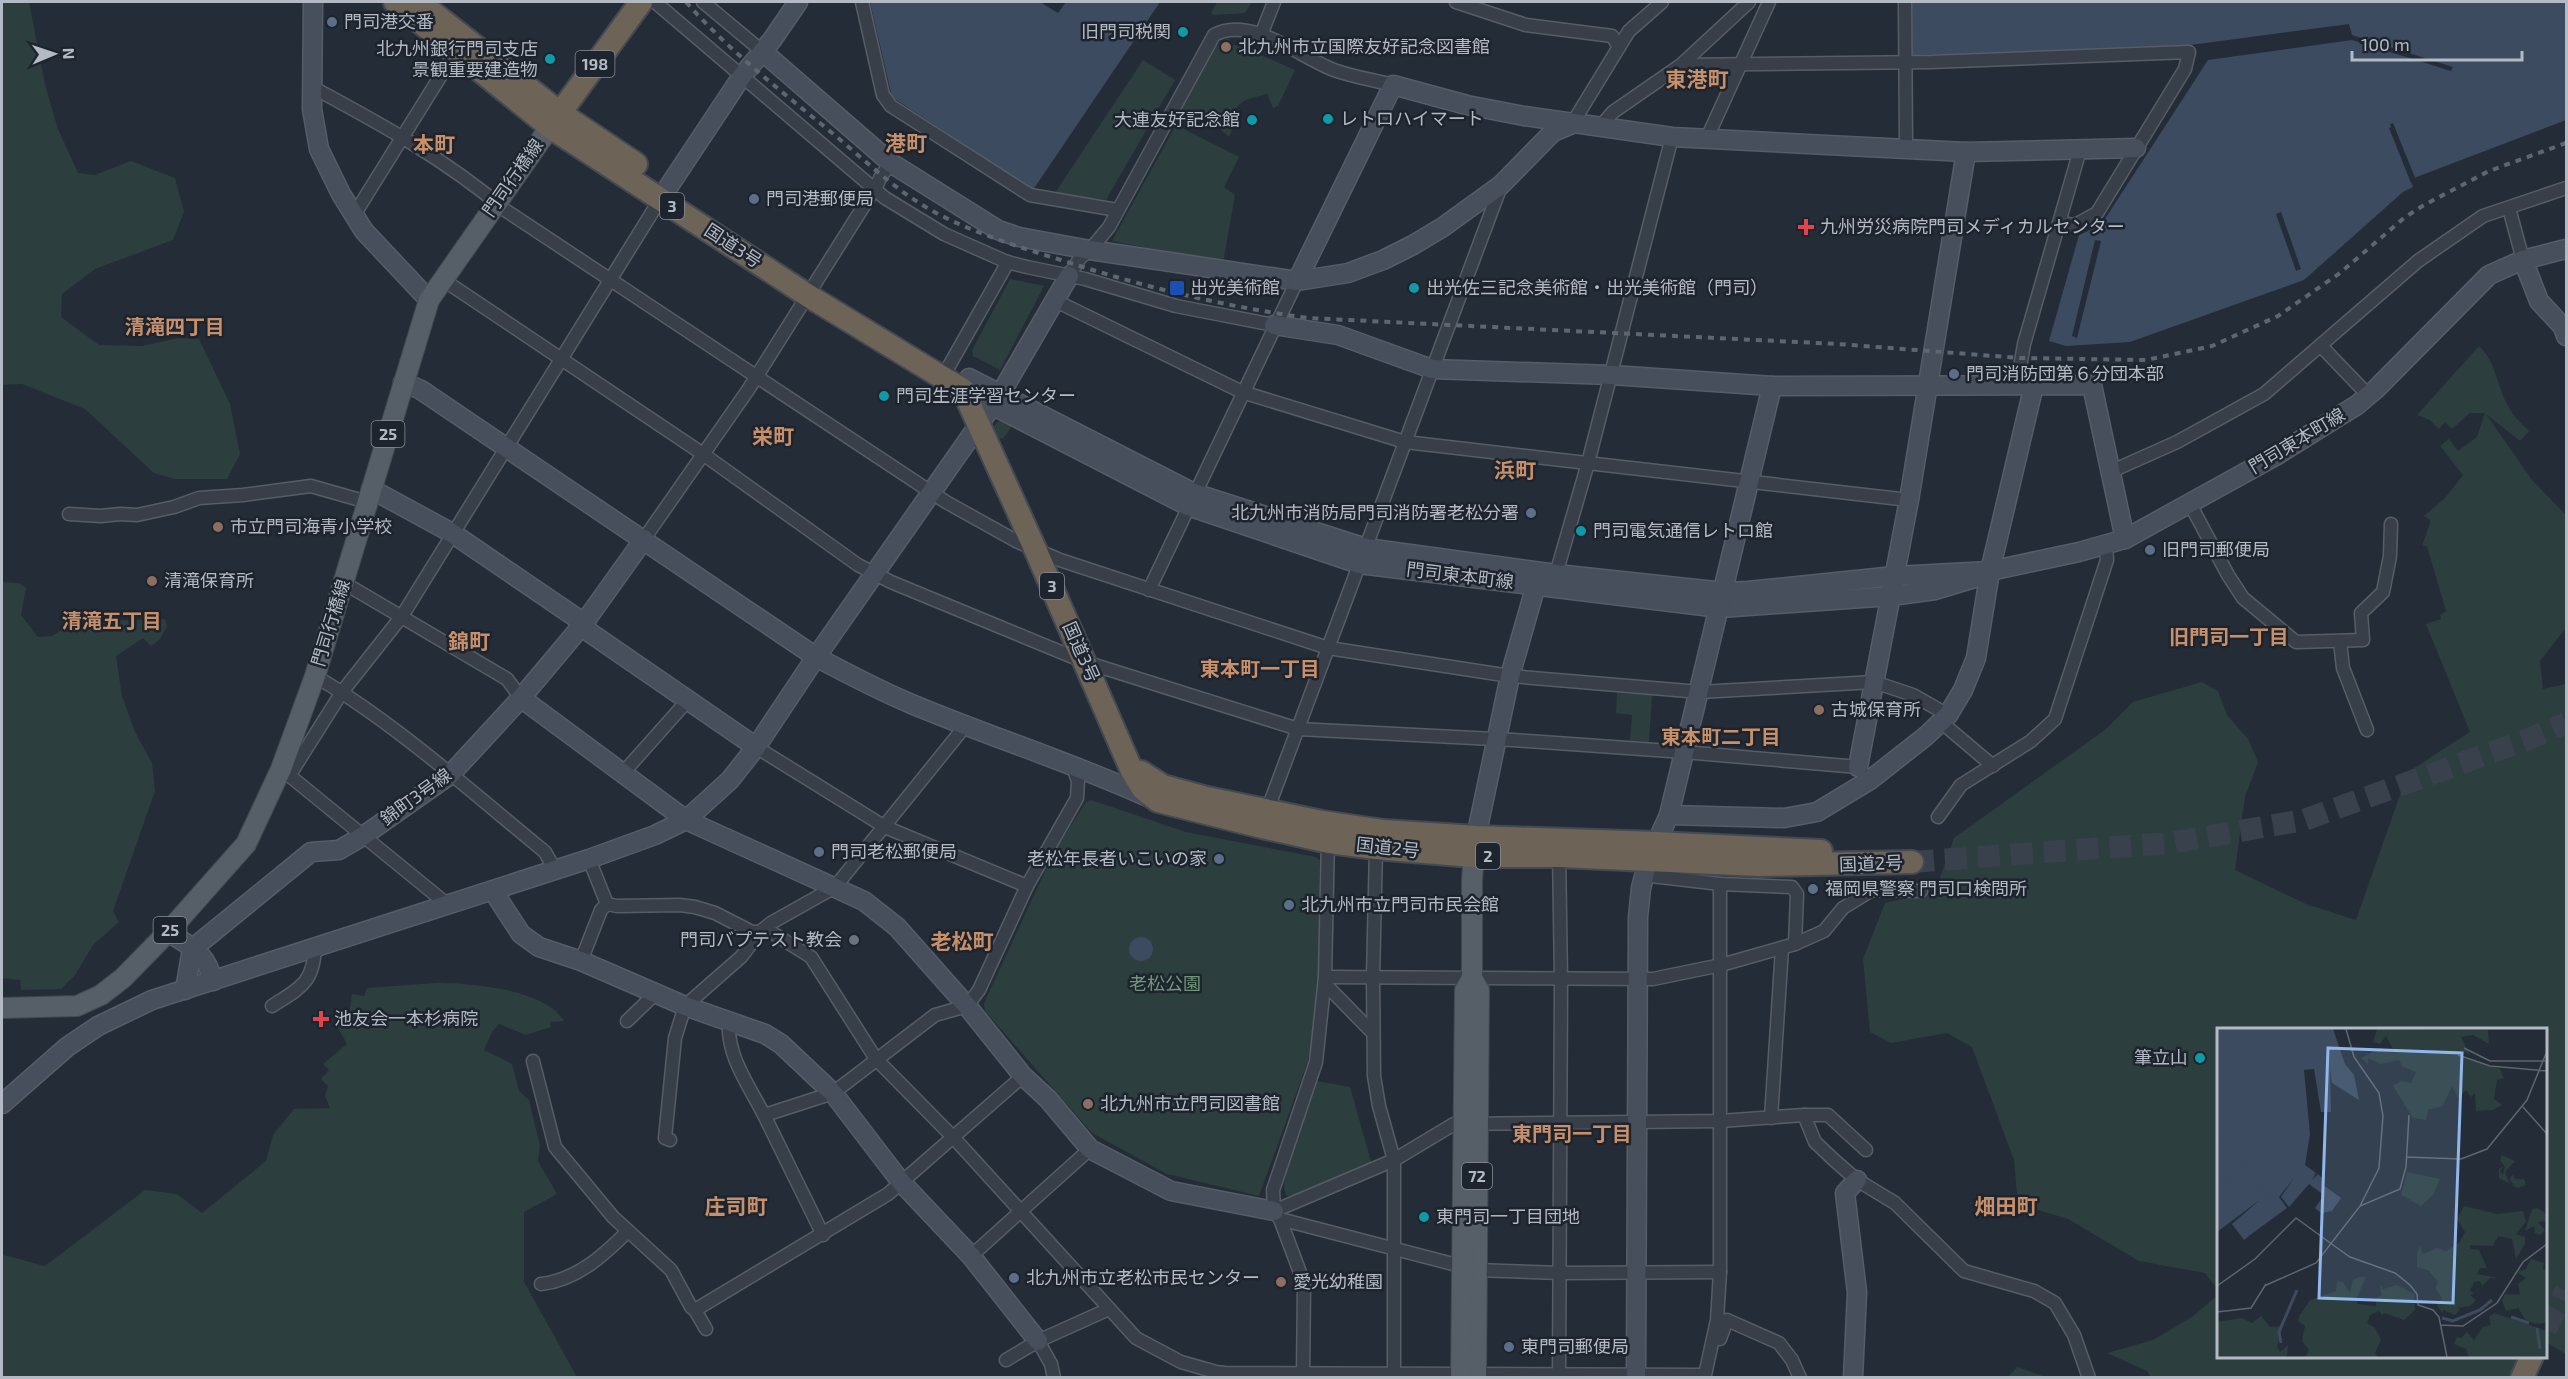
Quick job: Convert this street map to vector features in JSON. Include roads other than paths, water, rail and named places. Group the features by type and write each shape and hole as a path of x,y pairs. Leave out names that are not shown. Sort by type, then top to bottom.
{"highway":[{"name":"国道3号","path":"395,2 460,44 555,120 811,289 968,388"},
{"name":"国道3号","path":"419,2 460,44"},
{"name":"198","path":"555,120 641,2"},
{"name":"国道3号","path":"811,289 949,366 968,388 978,426 1138,782 1160,794"},
{"name":"国道3号","path":"1123,748 1139,771 1160,794"},
{"name":"国道2号","path":"1160,794 1267,812 1332,830 1376,848 1475,846 1559,848 1649,860 1759,865 1912,862 1837,853 1649,860"},
{"name":"国道2号","path":"1160,794 1332,830 1475,846"},
{"path":"2522,1377 2531,1358"}],"main road":[{"name":"門司行橋線","path":"2,1008 77,1006 101,995 123,978 168,932 246,844 285,773 429,300 442,279 501,206 555,120"},
{"name":"72","path":"1468,1376 1471,1122 1465,990 1472,978 1475,846"}],"street":[{"path":"313,2 312,109 319,149 341,194 364,231 429,300"},
{"path":"654,2 885,198 944,234 1008,262 1069,276 1176,306 1338,335 1432,369 1612,375 1772,386 2092,385 2125,539"},
{"path":"703,2 891,163 998,230 1019,237 1090,250 1297,281 1348,273 1383,260 1443,227 1501,185 1553,132 1572,123 1629,31 1662,2"},
{"path":"448,905 285,773 342,692 402,616 664,192 742,76 763,52 798,2"},
{"path":"862,2 886,102 1030,195 1117,210"},
{"path":"1261,35 1274,2"},
{"path":"1456,2 1526,25 1612,36 1619,47"},
{"path":"1600,127 1613,112 1681,65 1749,2"},
{"path":"1707,138 1769,2"},
{"path":"1905,2 1906,147"},
{"path":"2,1104 67,1047 98,1026 152,1000 589,859 655,836 686,820 730,780 756,747 816,657 997,400 1080,258 1090,250 1108,227 1214,35 1225,29 1243,28 1335,71 1467,105 1672,137 1906,147 1966,152 2136,148"},
{"path":"354,215 460,44"},
{"path":"1681,65 1906,62 2189,52 2185,69 2097,213 2075,225 2059,223"},
{"path":"1149,590 1274,325 1393,85"},
{"path":"312,87 403,136 501,206 612,274 760,370 932,492 1036,551 1328,648 1510,676 1700,692 1874,682 1913,695 1944,718 1993,766"},
{"path":"1475,846 1510,676 1536,585 1556,574 1612,375 1672,137"},
{"path":"1669,815 1784,818 1817,812 1864,773 1926,736 1944,718 1963,690 1976,658 2025,385 2024,344 2080,150"},
{"path":"1864,773 1874,682 1910,500 1966,152"},
{"path":"644,539 748,390 875,188 880,176 891,163"},
{"path":"1267,812 1501,185"},
{"path":"2112,471 2177,442 2264,394 2418,261 2482,216 2566,188"},
{"path":"2509,208 2523,260 2539,301 2563,327 2566,336"},
{"name":"門司東本町線","path":"968,388 997,400 1191,500 1363,556 1536,585 1722,600 1891,596 1959,584 1990,571 2125,539 2277,455 2369,396 2489,275 2523,260 2566,249"},
{"path":"949,366 1008,262"},
{"path":"442,279 703,454 858,565 1085,662 1298,729 1497,738 1684,752 1864,773"},
{"path":"1054,300 1242,392 1405,442 1910,500"},
{"path":"2321,346 2369,396"},
{"path":"403,382 421,390 816,657 864,683 966,725 1098,774 1160,794"},
{"path":"1635,1376 1638,917 1649,860 1669,815 1772,386"},
{"path":"69,514 136,515 174,507 199,498 311,486 370,495 453,533 584,624 589,632 756,747 885,827 1026,886"},
{"path":"2190,504 2242,598 2296,642 2363,640 2361,613 2383,592 2395,543 2391,524"},
{"name":"錦町3号線","path":"192,949 311,852 339,850 363,836 450,775 521,698 584,624 644,539"},
{"path":"1938,818 1961,785 2031,741 2055,719 2107,560 2106,544"},
{"name":"門司東本町線","path":"1363,556 1556,574 1722,600 1748,591 1895,576 1990,571"},
{"path":"344,583 507,679 521,698 686,820 864,901 897,927 967,1006 1023,1076 1047,1099 1090,1149 1171,1191 1277,1215 1395,1251 1469,1269 1561,1273 1720,1272"},
{"path":"2340,642 2343,668 2367,730"},
{"path":"315,676 342,692 450,775 544,852 555,870"},
{"path":"623,773 688,700"},
{"path":"670,1140 665,1138 675,1038 684,1006 741,957 761,931 775,920 797,910 835,887 966,725"},
{"path":"765,1115 833,1093 935,1015 967,1006 979,990 1026,886 1077,798 1078,781 1072,764"},
{"path":"1098,774 1138,782"},
{"path":"1302,1376 1304,1283 1277,1215 1273,1190 1316,1062 1325,980 1332,830"},
{"path":"1376,848 1373,978 1374,1076 1378,1106 1394,1160 1394,1376"},
{"path":"1559,848 1561,980 1559,1376"},
{"path":"589,859 607,904"},
{"path":"1649,860 1720,884 1792,887 1797,894 1796,944"},
{"path":"607,904 695,907 715,913 752,932 771,932 811,957 876,1059 953,1137 1136,1338 1181,1362 1216,1375 1706,1375 1718,1320 1720,1272 1720,884"},
{"path":"1325,980 1373,978 1653,979 1721,965 1796,944 1824,931 1843,908 1872,890 1921,891"},
{"path":"493,891 521,934 539,946 581,961 684,1006 765,1034 781,1044 833,1093 901,1182 970,1256 1038,1341 1051,1364 1054,1377"},
{"path":"581,961 601,910 607,904"},
{"path":"168,932 200,952 210,968 213,981"},
{"path":"272,1006 301,986 314,968 315,946"},
{"path":"1771,1118 1782,948"},
{"path":"185,990 192,949"},
{"path":"1325,980 1373,1033"},
{"path":"627,1021 656,993"},
{"path":"729,1021 728,1029 737,1065 765,1115 823,1235"},
{"path":"533,1061 555,1147 613,1217 671,1270 706,1329"},
{"path":"695,1310 888,1194 1023,1076"},
{"path":"1277,1215 1394,1160 1453,1124 1471,1122 1561,1124 1720,1120 1828,1114 1866,1150"},
{"path":"1804,1115 1815,1142 1857,1180 1895,1203 1964,1271 2034,1291 2055,1303 2074,1335 2089,1377"},
{"path":"970,1256 1090,1149"},
{"path":"1853,1377 1857,1292 1845,1193 1857,1180"},
{"path":"541,1284 572,1276 605,1255 628,1231"},
{"path":"1006,1360 1038,1341 1109,1309"},
{"path":"1710,1351 1719,1340 1727,1320 1779,1343 1792,1360 1800,1377"}],"water":[{"path":"870,2 1040,2 1058,13 1066,2 1160,2 1033,190 892,97"},
{"path":"1911,2 2566,2 2566,120 2414,178 2393,123 2390,124 2413,187 2403,192 2304,280 2130,342 2066,346 2049,341 2079,235 2101,225 2208,60 2352,40 2451,71 2453,67 2352,35 2349,24 2138,52 1912,55"},
{"path":"1141,937 1146,938 1152,944 1152,954 1146,960 1141,961 1136,960 1130,954 1129,949 1130,944 1136,938"}],"tunnel":[{"path":"1912,862 2170,843 2304,820 2526,740 2566,723"},
{"path":"2547,1327 2566,1291"}],"railway":[{"path":"686,2 721,39 778,89 898,188 938,214 998,240 1123,279 1183,295 1308,318 1838,344 2020,358 2146,360 2212,346 2278,316 2340,273 2404,218 2424,205 2489,171 2566,143"}],"place":[{"name":"門司港交番","path":"332,22"},
{"name":"旧門司税関","path":"1183,32"},
{"name":"北九州市立国際友好記念図書館","path":"1226,47"},
{"name":"北九州銀行門司支店 景観重要建造物","path":"550,59"},
{"name":"レトロハイマート","path":"1328,119"},
{"name":"大連友好記念館","path":"1252,120"},
{"name":"門司港郵便局","path":"754,199"},
{"name":"九州労災病院門司メディカルセンター","path":"1806,227"},
{"name":"出光美術館","path":"1177,288"},
{"name":"出光佐三記念美術館・出光美術館（門司）","path":"1414,288"},
{"name":"門司消防団第６分団本部","path":"1954,374"},
{"name":"門司生涯学習センター","path":"884,396"},
{"name":"北九州市消防局門司消防署老松分署","path":"1531,513"},
{"name":"市立門司海青小学校","path":"218,527"},
{"name":"門司電気通信レトロ館","path":"1581,531"},
{"name":"旧門司郵便局","path":"2150,550"},
{"name":"清滝保育所","path":"152,581"},
{"name":"古城保育所","path":"1819,710"},
{"name":"門司老松郵便局","path":"819,852"},
{"name":"老松年長者いこいの家","path":"1219,859"},
{"name":"福岡県警察 門司口検問所","path":"1813,889"},
{"name":"北九州市立門司市民会館","path":"1289,905"},
{"name":"門司バプテスト教会","path":"854,940"},
{"name":"池友会一本杉病院","path":"321,1019"},
{"name":"筆立山","path":"2200,1058"},
{"name":"北九州市立門司図書館","path":"1088,1104"},
{"name":"東門司一丁目団地","path":"1424,1217"},
{"name":"北九州市立老松市民センター","path":"1014,1278"},
{"name":"愛光幼稚園","path":"1281,1282"},
{"name":"東門司郵便局","path":"1509,1347"}],"district":[{"name":"東港町","path":"1697,80"},
{"name":"港町","path":"906,144"},
{"name":"本町","path":"434,145"},
{"name":"清滝四丁目","path":"175,327"},
{"name":"栄町","path":"773,437"},
{"name":"浜町","path":"1515,471"},
{"name":"清滝五丁目","path":"112,621"},
{"name":"旧門司一丁目","path":"2229,637"},
{"name":"錦町","path":"469,642"},
{"name":"東本町一丁目","path":"1260,669"},
{"name":"東本町二丁目","path":"1721,737"},
{"name":"老松町","path":"962,942"},
{"name":"東門司一丁目","path":"1572,1134"},
{"name":"庄司町","path":"736,1207"},
{"name":"畑田町","path":"2006,1207"}],"park label":[{"name":"老松公園","path":"1165,984"}]}
